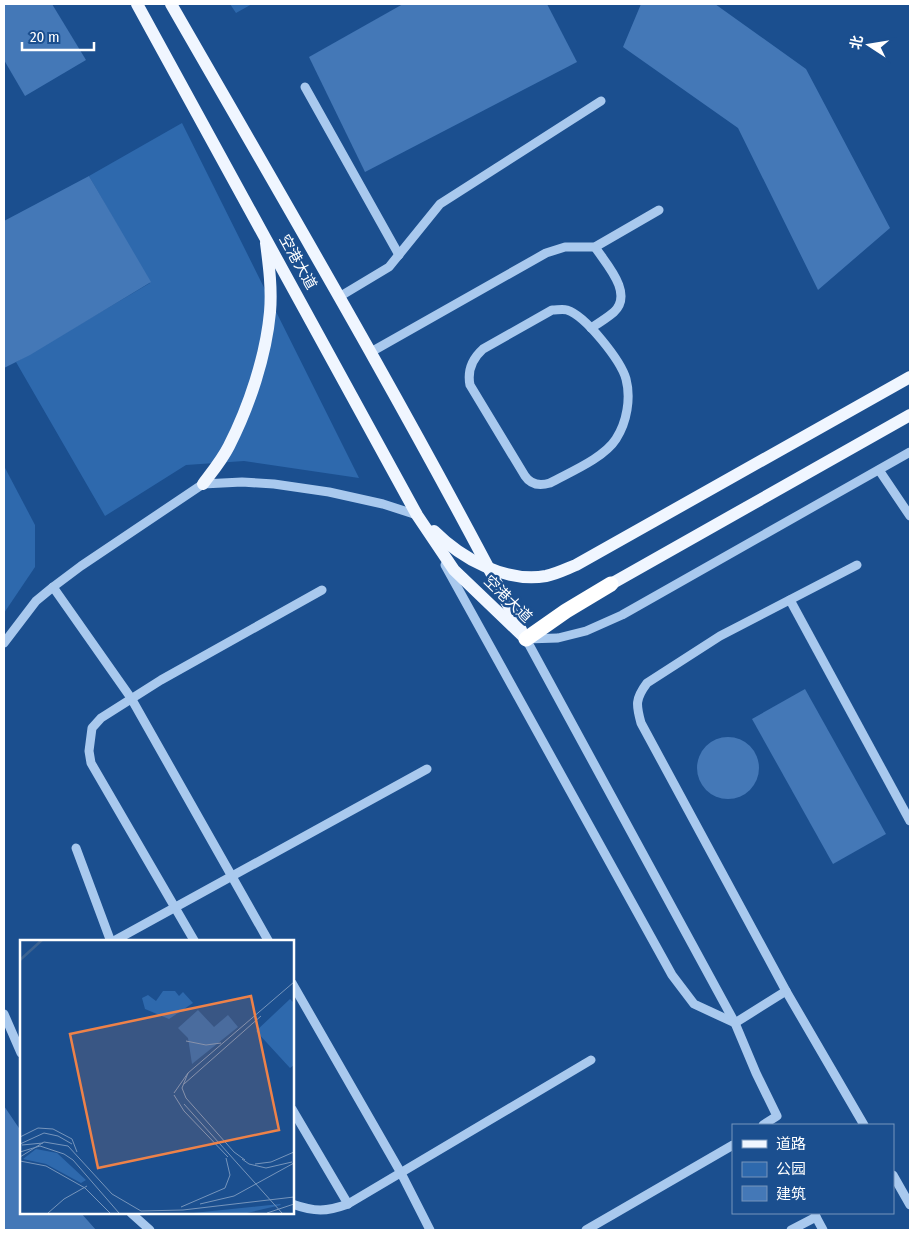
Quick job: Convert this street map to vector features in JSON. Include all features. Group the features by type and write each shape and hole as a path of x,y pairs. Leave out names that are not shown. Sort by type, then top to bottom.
{"highway":[{"path":"526,639 566,611 611,584"}],"main road":[{"name":"空港大道","path":"137,4 417,515 454,570 526,639"},
{"name":"空港大道","path":"171,4 371,352 526,639"},
{"path":"203,484 229,448 247,406 261,360 270,312 270,280 265,236"},
{"path":"417,515 451,546 489,568 504,574 526,578 548,576 576,565 910,377"},
{"path":"611,584 910,415"}],"street":[{"path":"305,87 399,255"},
{"path":"340,297 389,268 440,204 600,100"},
{"path":"371,352 546,253 565,247 596,247 659,210"},
{"path":"591,328 615,311 622,295 619,283 596,247"},
{"path":"552,310 567,310 591,328 620,365 626,379 628,406 622,427 616,439 606,451 550,484 544,486 536,484 529,481 525,476 470,385 468,375 470,366 475,356 483,349 552,310"},
{"path":"781,1124 756,1073 735,1023 526,639 558,638 586,631 622,615 910,452"},
{"path":"880,470 910,516"},
{"path":"4,643 36,601 81,566 203,484 242,482 274,484 329,492 383,504 417,515 672,976 694,1004 735,1023"},
{"path":"857,565 720,636 647,683 639,693 636,706 641,723 786,991 863,1124"},
{"path":"54,587 132,698 268,940"},
{"path":"194,940 91,764 89,751 92,728 101,718 132,698 322,590"},
{"path":"790,600 910,821"},
{"path":"115,940 426,769"},
{"path":"76,848 110,940"},
{"path":"294,986 401,1173 430,1230"},
{"path":"735,1023 786,991"},
{"path":"4,1014 20,1051"},
{"path":"294,1205 310,1210 330,1210 348,1204 591,1060"},
{"path":"294,1112 348,1204"},
{"path":"765,1124 777,1116"},
{"path":"586,1230 732,1146"},
{"path":"894,1177 910,1205"},
{"path":"132,1214 150,1230"},
{"path":"791,1230 815,1215 823,1230"}],"green space":[{"path":"230,4 252,4 236,13"},
{"path":"182,123 359,478 244,461 186,465 105,516 16,362 150,283 89,176"},
{"path":"4,466 35,525 35,567 4,613"}],"building":[{"path":"4,4 52,4 86,60 25,96 4,60"},
{"path":"403,4 547,4 577,62 365,172 309,57"},
{"path":"641,4 715,4 806,69 890,228 818,290 738,128 623,47"},
{"path":"89,176 151,282 30,355 4,368 4,221"},
{"path":"805,689 886,834 833,864 752,719"},
{"path":"722,737 734,737 750,746 757,756 759,768 757,780 750,790 734,799 722,799 711,794 702,785 697,774 697,762 702,751 711,742"},
{"path":"4,1106 20,1130 20,1214 82,1214 96,1230 4,1230"}]}
